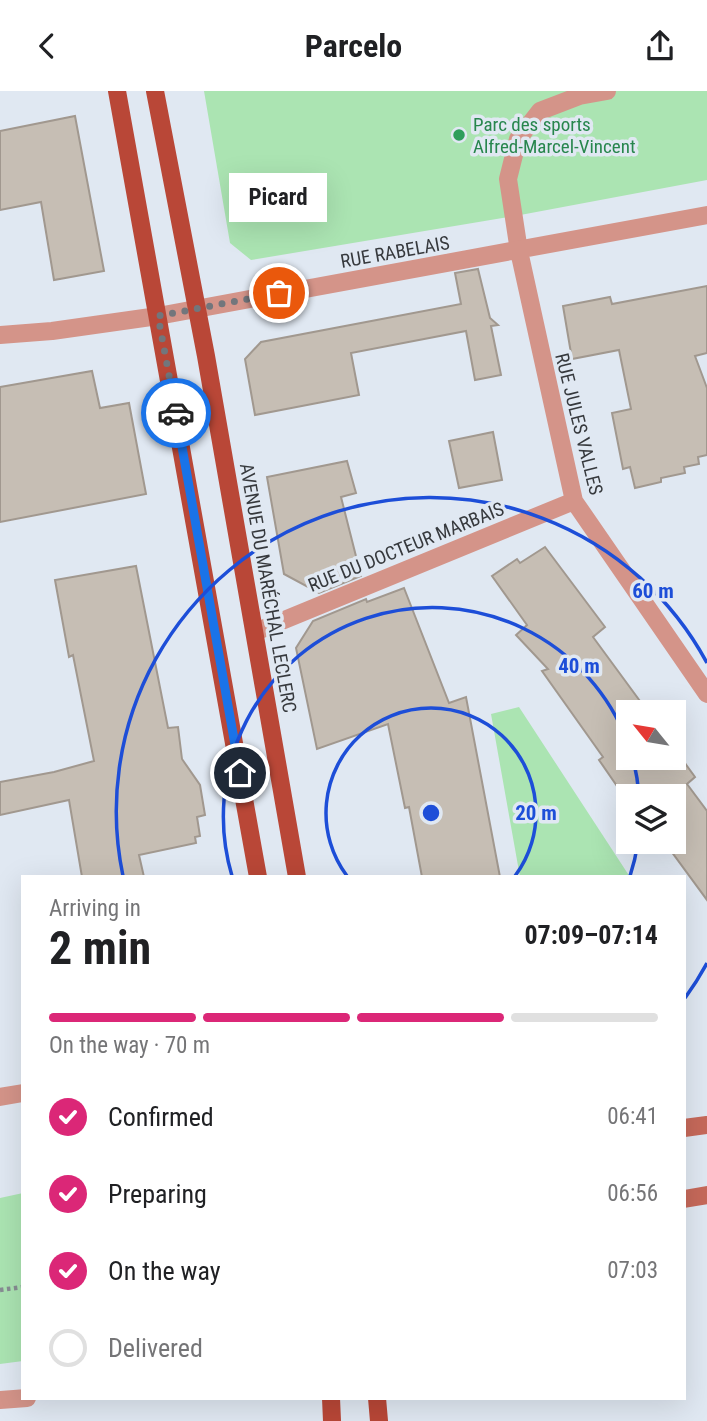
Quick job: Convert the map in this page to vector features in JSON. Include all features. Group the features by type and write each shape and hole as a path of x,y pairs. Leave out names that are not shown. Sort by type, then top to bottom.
{"main road":[{"path":"117,91 258,875"},
{"name":"AVENUE DU MARÉCHAL LECLERC","path":"155,91 255,632 296,875"},
{"path":"686,1128 707,1125"},
{"path":"686,1199 707,1195"},
{"path":"331,1400 332,1421"},
{"path":"377,1400 379,1421"}],"street":[{"name":"RUE JULES VALLES","path":"607,91 579,96 540,111 518,139 508,179 519,251 574,501 707,694"},
{"name":"RUE RABELAIS","path":"195,308 707,215"},
{"path":"0,335 52,331 195,308"},
{"name":"RUE DU DOCTEUR MARBAIS","path":"255,632 574,501"},
{"path":"0,1097 21,1093"},
{"path":"0,1400 21,1398"}],"path":[{"path":"0,1290 21,1287"}],"green space":[{"name":"Parc des sports Alfred-Marcel-Vincent","path":"204,91 707,91 707,180 515,216 251,260 230,243"},
{"path":"519,707 629,875 520,875 491,714"},
{"path":"21,1193 21,1361 0,1364 0,1198"}],"building":[{"path":"75,116 104,271 54,280 41,202 0,210 0,131"},
{"path":"478,269 490,318 498,325 491,326 501,375 475,380 466,331 351,353 359,395 255,415 245,359 261,342 461,304 455,273"},
{"path":"707,286 707,353 695,356 707,388 707,455 698,457 699,464 684,467 685,473 661,478 661,482 635,488 630,467 623,469 612,413 631,409 619,350 572,359 563,306 610,297 612,304"},
{"path":"92,371 100,408 129,403 146,494 0,522 0,387"},
{"path":"493,432 502,480 459,488 449,441"},
{"path":"347,461 356,493 341,497 361,576 319,593 284,574 267,477"},
{"path":"545,547 605,627 593,637 639,700 616,700 616,770 686,770 686,765 695,777 687,784 707,811 707,900 673,854 686,854 686,784 616,785 599,760 603,757 542,671 548,669 516,635 527,625 492,576 517,559 520,563"},
{"path":"136,566 168,728 178,727 182,759 200,785 205,815 197,817 200,836 195,837 196,843 139,855 144,875 82,875 69,800 0,815 0,782 94,761 73,655 69,657 55,580"},
{"path":"404,588 449,703 466,697 500,875 422,875 409,807 405,808 388,724 317,749 296,648 313,621 366,599 367,602"}],"way so far":[{"path":"176,413 158,316 279,293"}],"place":[{"name":"Parc des sports Alfred-Marcel-Vincent","path":"459,135"},
{"name":"Picard","path":"279,293"}],"route":[{"path":"176,413 240,773"}]}
